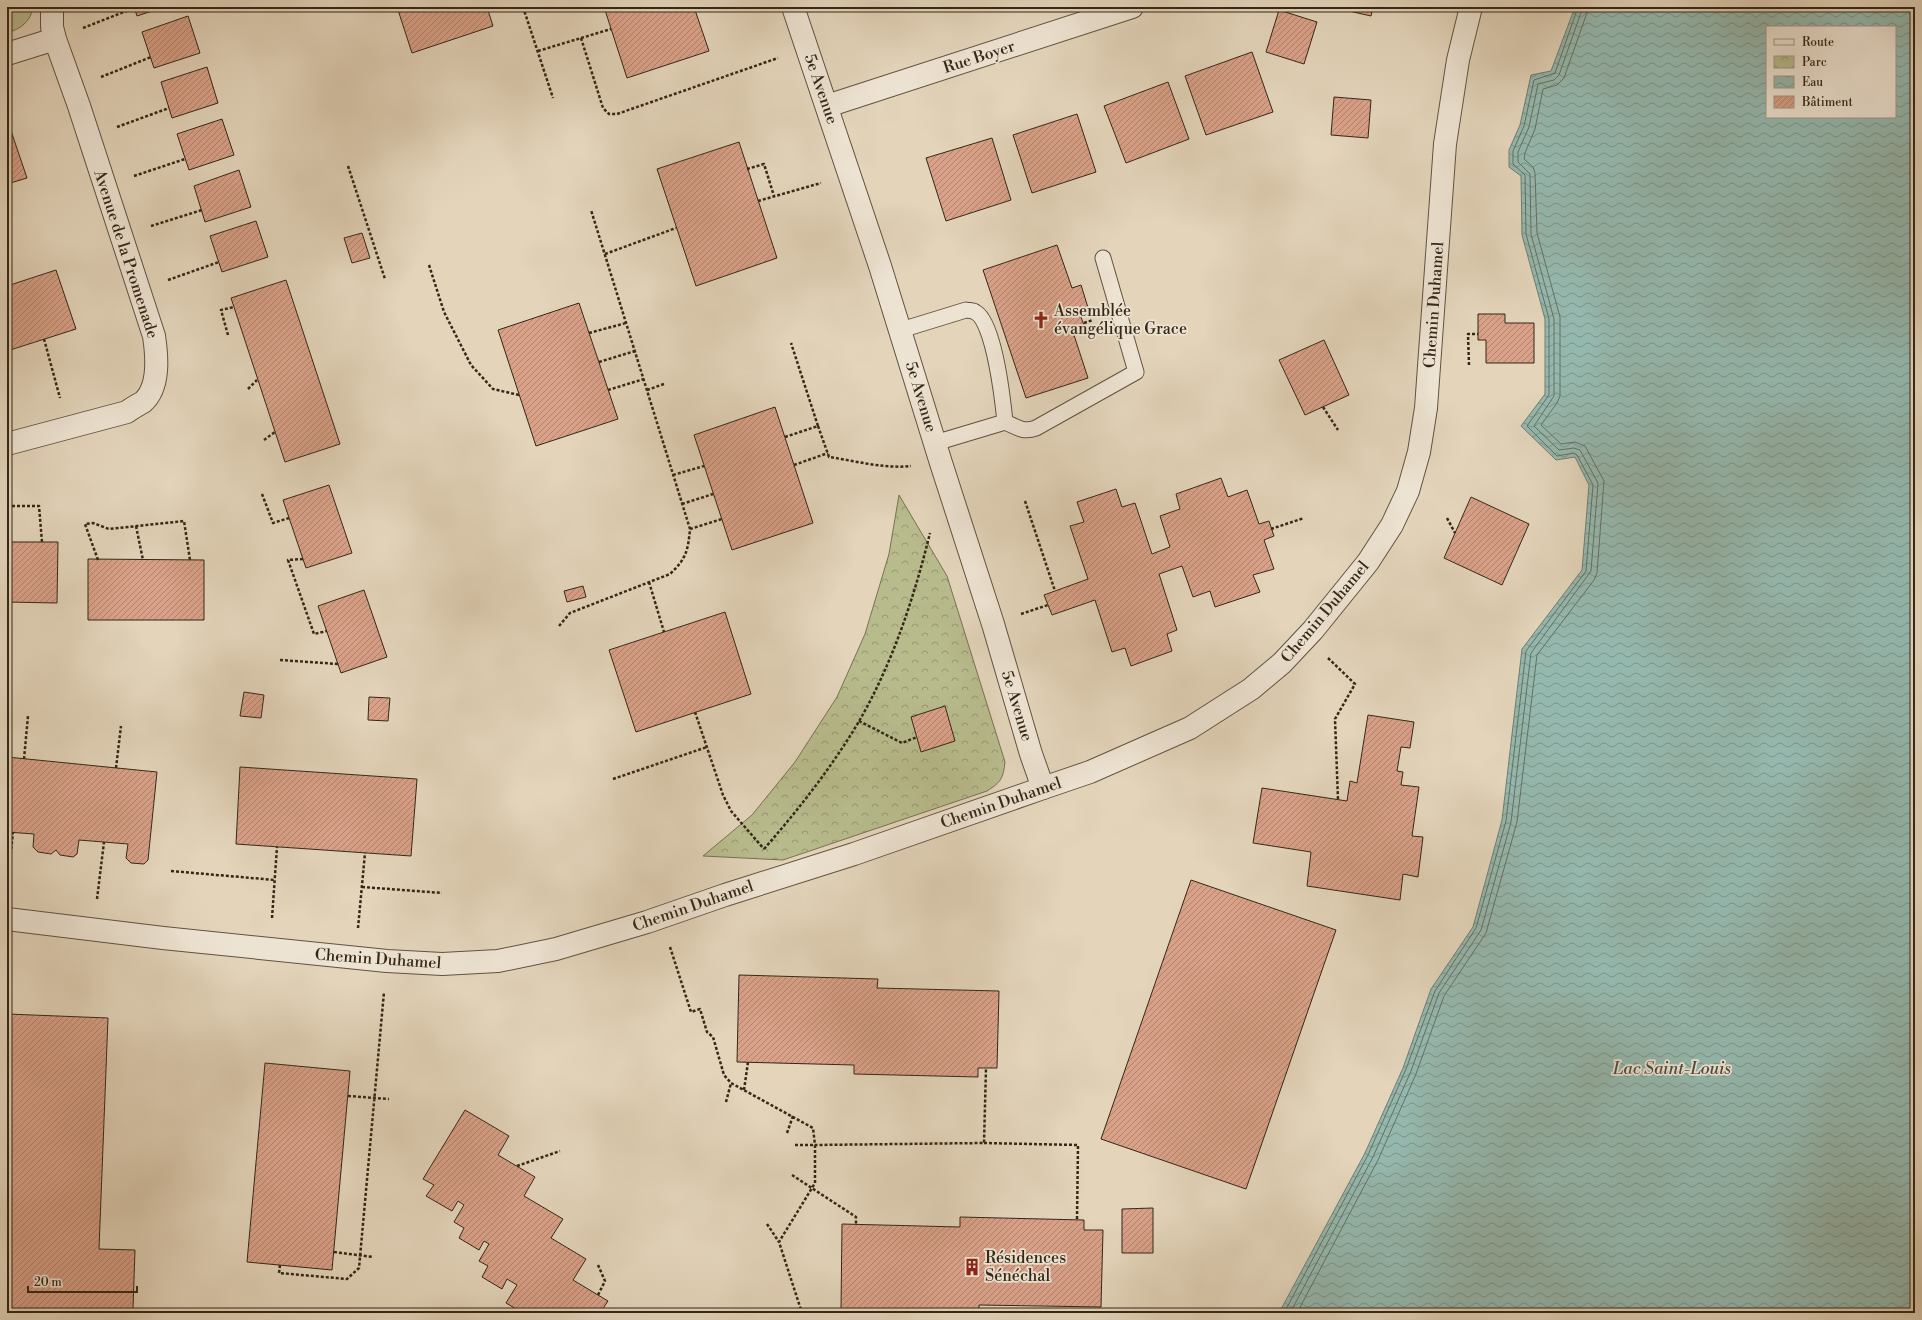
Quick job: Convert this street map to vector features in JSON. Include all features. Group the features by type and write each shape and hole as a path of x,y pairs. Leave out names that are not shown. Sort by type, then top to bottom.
{"street":[{"name":"Avenue de la Promenade","path":"7,444 127,412 143,401 152,389 157,353 154,336 73,89 55,39 52,27 52,7"},
{"name":"5e Avenue","path":"793,7 901,330 1043,788"},
{"name":"Rue Boyer","path":"827,106 1132,7"},
{"name":"Chemin Duhamel","path":"7,919 94,930 387,961 471,964 498,961 556,949 647,922 725,895 854,854 1090,772 1190,728 1251,689 1282,662 1306,638 1351,584 1392,525 1408,491 1419,452 1426,408 1445,144 1458,60 1471,7"},
{"path":"7,54 55,39"}],"lane":[{"path":"1005,422 1019,430 1028,431 1136,372 1103,258"},
{"path":"901,330 966,310 976,312 983,319 999,373 1005,422"},
{"path":"938,453 1005,422"}],"path":[{"path":"523,7 553,98"},
{"path":"55,39 134,8"},
{"path":"538,51 611,29"},
{"path":"581,38 603,108 609,114 617,114 807,48"},
{"path":"73,89 150,57"},
{"path":"89,137 169,108"},
{"path":"105,186 185,159"},
{"path":"747,169 764,164 774,196"},
{"path":"348,166 385,279"},
{"path":"758,201 850,174"},
{"path":"121,236 202,210"},
{"path":"559,626 570,613 670,574 682,563 688,549 690,529 591,210"},
{"path":"604,254 676,228"},
{"path":"139,290 219,262"},
{"path":"429,265 444,312 471,365 493,389 519,394"},
{"path":"228,335 221,310 234,307"},
{"path":"589,333 626,323"},
{"path":"1469,365 1468,334 1478,334"},
{"path":"44,339 68,428"},
{"path":"791,343 829,457 900,467 938,453"},
{"path":"599,362 635,351"},
{"path":"608,390 644,379"},
{"path":"248,389 257,380"},
{"path":"647,390 664,384"},
{"path":"1323,407 1338,430"},
{"path":"785,437 818,426"},
{"path":"264,440 275,432"},
{"path":"794,465 828,453"},
{"path":"673,475 704,466"},
{"path":"262,494 273,523 289,518"},
{"path":"682,504 713,494"},
{"path":"1025,501 1056,591"},
{"path":"7,506 40,506 42,542"},
{"path":"1271,529 1304,518"},
{"path":"1447,518 1455,533"},
{"path":"690,529 722,519"},
{"path":"98,560 85,524 93,523 109,529 184,521 190,560"},
{"path":"136,526 143,560"},
{"path":"695,712 723,795 731,811 764,849 818,784 859,721 890,658 914,591 932,528"},
{"path":"303,559 288,560 314,634 327,631"},
{"path":"649,582 664,632"},
{"path":"1014,616 1048,605"},
{"path":"1306,638 1356,684 1335,719 1338,800"},
{"path":"280,660 338,664"},
{"path":"24,759 28,716"},
{"path":"859,721 902,742 917,737"},
{"path":"116,768 121,726"},
{"path":"613,779 706,747"},
{"path":"7,890 13,832"},
{"path":"94,930 104,842"},
{"path":"270,949 277,847"},
{"path":"356,958 365,853"},
{"path":"171,871 275,880"},
{"path":"362,887 442,893"},
{"path":"669,945 691,1012 700,1009 706,1032 713,1037 724,1075 731,1083 813,1128 815,1145 815,1183 779,1242"},
{"path":"280,1265 279,1273 347,1279 359,1268 387,961"},
{"path":"744,1090 748,1062"},
{"path":"984,1143 986,1068"},
{"path":"726,1102 731,1083"},
{"path":"348,1096 389,1099"},
{"path":"787,1134 793,1116"},
{"path":"795,1145 984,1143 1078,1145 1077,1220"},
{"path":"517,1166 560,1151"},
{"path":"792,1175 856,1217 856,1224"},
{"path":"767,1224 779,1242 802,1313"},
{"path":"334,1252 373,1257"},
{"path":"598,1264 605,1281 598,1295"}],"green space":[{"path":"7,7 33,7 30,17 24,24 7,33"},
{"path":"899,495 947,576 1005,762 1000,780 987,791 783,860 703,856 752,815 795,762 837,697 865,634 889,554"}],"water":[{"name":"Lac Saint-Louis","path":"1575,7 1915,7 1915,1313 1279,1313 1365,1153 1403,1068 1431,989 1473,927 1502,820 1522,649 1582,570 1589,485 1575,457 1556,460 1521,426 1545,394 1545,319 1522,235 1521,176 1509,167 1509,150 1520,125 1531,75 1551,71"}],"building":[{"path":"134,7 164,7 137,16"},
{"path":"397,7 487,7 493,26 412,53"},
{"path":"604,7 694,7 709,51 627,78"},
{"path":"1331,7 1373,7 1371,16"},
{"path":"1279,10 1317,22 1304,64 1266,52"},
{"path":"188,16 200,53 154,68 142,32"},
{"path":"1252,52 1273,112 1206,135 1185,76"},
{"path":"207,67 218,103 172,118 161,82"},
{"path":"1168,82 1189,139 1126,163 1104,106"},
{"path":"1334,97 1371,100 1368,138 1331,135"},
{"path":"1077,114 1096,172 1032,193 1013,135"},
{"path":"7,119 27,178 7,184"},
{"path":"222,119 234,155 189,170 177,134"},
{"path":"992,138 1011,200 946,221 926,158"},
{"path":"739,142 777,258 696,286 657,169"},
{"path":"239,170 251,207 205,222 194,186"},
{"path":"256,221 268,257 222,272 210,236"},
{"path":"362,233 370,258 352,263 344,238"},
{"name":"Assemblée évangélique Grace","path":"1057,245 1072,288 1081,285 1090,314 1081,317 1085,328 1073,332 1088,378 1026,398 983,270"},
{"path":"56,270 76,329 7,351 7,286"},
{"path":"286,280 340,444 285,462 231,298"},
{"path":"579,303 618,419 536,446 498,330"},
{"path":"1478,314 1505,314 1505,323 1534,323 1534,363 1486,363 1486,340 1478,340"},
{"path":"1324,340 1349,395 1305,415 1279,360"},
{"path":"775,407 813,523 732,550 694,435"},
{"path":"1221,478 1228,497 1247,490 1259,524 1269,521 1274,536 1264,540 1274,569 1253,575 1260,592 1215,607 1210,591 1193,597 1182,566 1159,574 1177,630 1167,634 1172,651 1131,666 1125,648 1112,652 1095,600 1052,615 1044,595 1088,579 1070,526 1084,522 1077,502 1116,489 1122,507 1135,503 1152,554 1170,547 1160,516 1180,509 1176,494"},
{"path":"329,485 352,553 306,568 283,500"},
{"path":"1471,497 1529,524 1502,585 1444,558"},
{"path":"7,542 58,542 57,603 7,602"},
{"path":"88,559 204,560 204,620 88,620"},
{"path":"583,586 586,597 567,602 564,591"},
{"path":"364,590 387,657 341,673 318,606"},
{"path":"725,612 751,694 636,732 609,650"},
{"path":"244,692 264,695 261,718 240,716"},
{"path":"369,697 390,698 388,721 368,720"},
{"path":"945,706 955,741 921,752 911,717"},
{"path":"1368,715 1414,722 1410,748 1401,747 1397,771 1403,772 1401,785 1419,787 1412,836 1423,837 1418,877 1403,874 1400,900 1307,886 1311,852 1253,843 1262,788 1347,801 1350,781 1357,783"},
{"path":"7,757 157,772 148,860 144,864 131,863 126,858 128,844 79,840 77,854 73,857 60,855 56,850 51,854 38,852 33,847 34,834 7,832"},
{"path":"240,767 417,779 411,856 236,844"},
{"path":"1191,880 1336,930 1246,1189 1101,1139"},
{"path":"739,975 878,979 877,988 999,991 997,1068 978,1068 978,1077 854,1074 854,1065 737,1062"},
{"path":"7,1014 108,1018 99,1249 135,1250 133,1309 128,1313 7,1313"},
{"path":"265,1063 350,1071 332,1270 247,1262"},
{"path":"465,1110 509,1136 498,1155 535,1177 524,1196 563,1219 551,1238 586,1259 573,1280 608,1301 600,1313 515,1313 518,1310 506,1303 517,1285 507,1279 502,1289 482,1277 488,1266 479,1261 489,1244 484,1241 479,1250 459,1238 464,1228 454,1222 464,1205 458,1201 452,1211 426,1196 434,1185 423,1179"},
{"path":"1153,1208 1153,1253 1122,1253 1122,1209"},
{"name":"Résidences Sénéchal","path":"960,1217 1084,1220 1084,1230 1103,1230 1101,1307 979,1305 979,1313 841,1310 842,1224 960,1227"}],"place":[{"name":"Assemblée évangélique Grace","path":"1041,320"},
{"name":"Résidences Sénéchal","path":"972,1267"}]}
